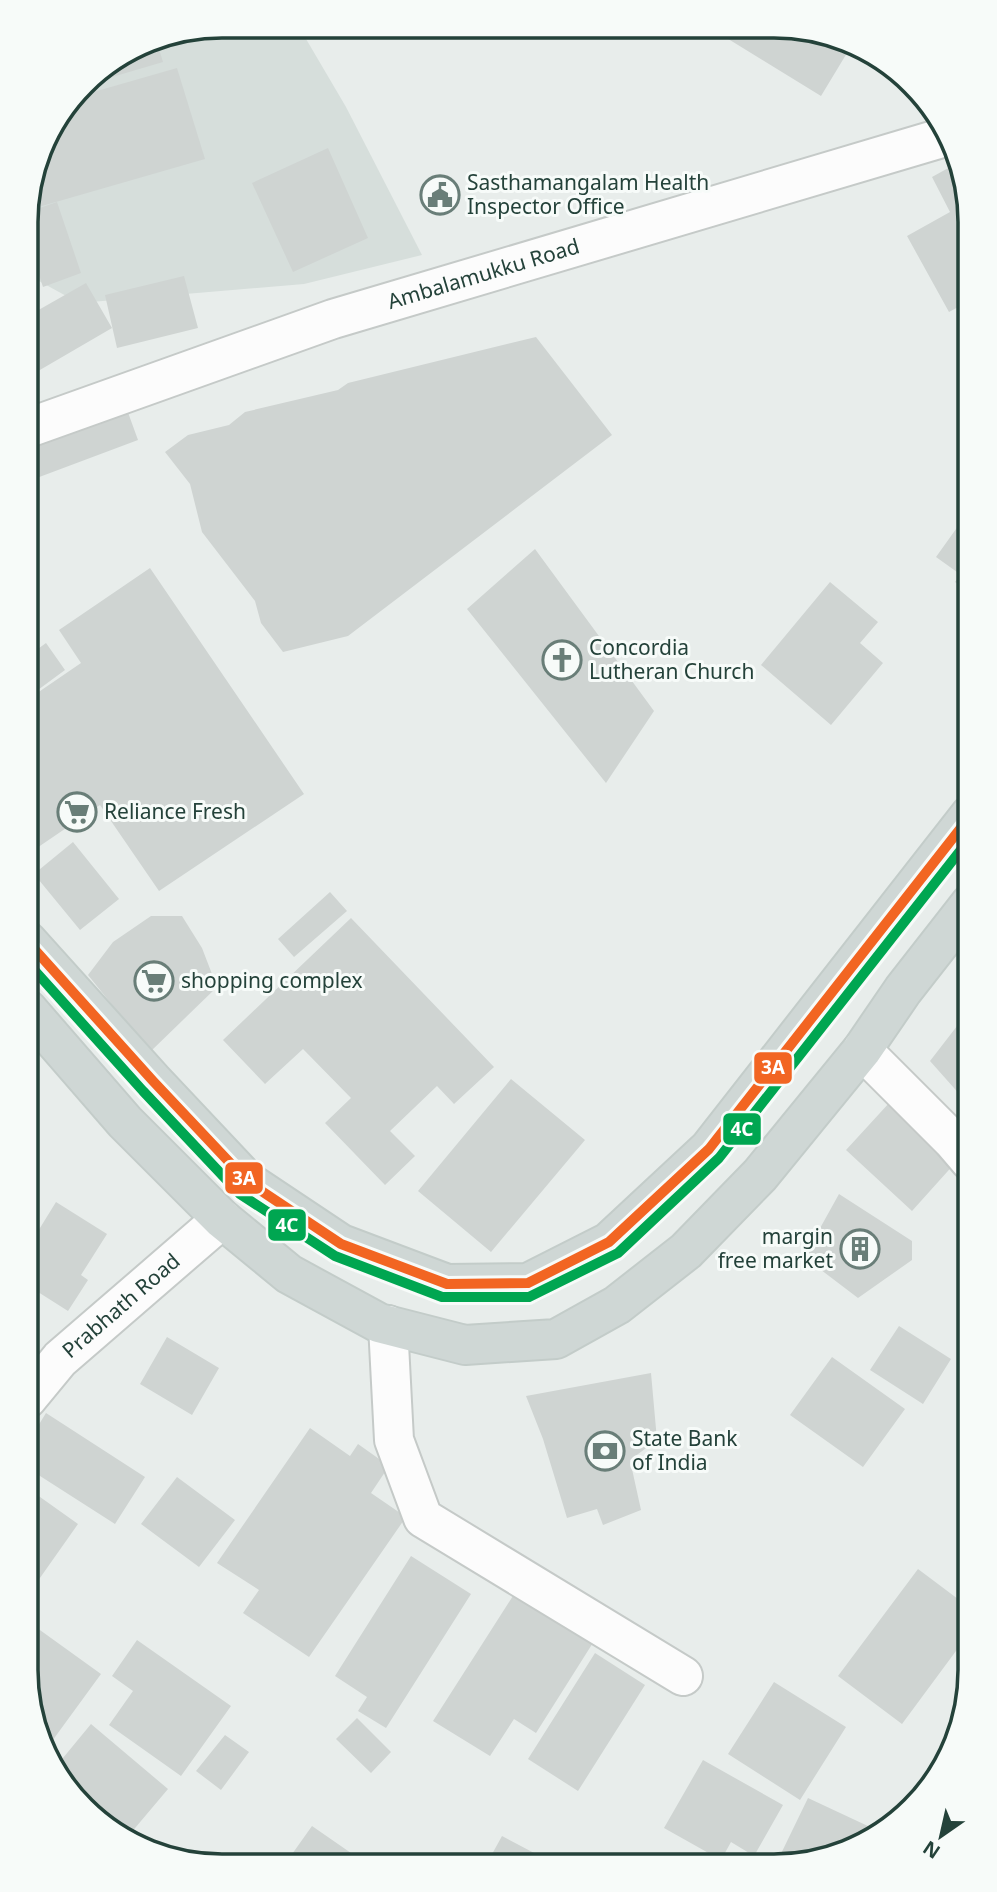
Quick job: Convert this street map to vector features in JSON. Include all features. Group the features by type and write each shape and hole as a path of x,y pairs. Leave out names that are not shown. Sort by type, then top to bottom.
{"main road":[{"path":"39,954 248,1182 341,1244 447,1284 528,1283 609,1242 709,1149 958,831"},
{"path":"39,1023 125,1122 222,1219 289,1274 379,1323 465,1345 556,1339 617,1305 686,1251 760,1175 862,1050 903,990 958,920"},
{"path":"859,957 903,990"},
{"path":"125,1122 153,1081"}],"street":[{"name":"Ambalamukku Road","path":"39,424 333,319 939,139"},
{"path":"862,1050 958,1147"},
{"name":"Prabhath Road","path":"39,1384 60,1359 222,1219"},
{"path":"388,1325 394,1440 423,1517 682,1676"}],"shaded area":[{"path":"306,39 346,107 422,255 304,284 79,303 39,281 39,222 40,198 48,163 63,130 84,101 101,84 130,63 163,48 198,40"}],"building":[{"path":"728,39 799,40 847,53 821,96"},
{"path":"159,50 163,62 109,78 130,63"},
{"path":"177,68 205,159 40,207 48,163 57,141 77,110 93,92"},
{"path":"328,148 368,238 293,272 252,183"},
{"path":"950,167 957,198 958,307 949,312 907,236 950,212 932,177"},
{"path":"57,202 81,273 43,287 39,275 40,208"},
{"path":"184,276 198,328 117,348 105,295"},
{"path":"86,283 112,328 39,371 39,310"},
{"path":"536,337 612,435 348,636 283,652 261,623 255,601 202,532 190,484 165,452 188,435 229,425 245,412 338,390 348,383"},
{"path":"126,407 138,440 39,477 39,440"},
{"path":"958,526 958,571 936,557"},
{"name":"Concordia Lutheran Church","path":"535,549 654,711 606,783 467,609"},
{"path":"150,568 304,794 159,891 100,805 39,847 39,692 81,663 59,630"},
{"path":"830,582 878,622 860,643 883,663 831,725 761,665"},
{"path":"46,643 65,670 39,689 39,648"},
{"path":"73,842 119,899 80,930 39,880 39,870"},
{"path":"330,892 347,911 294,957 278,939"},
{"name":"shopping complex","path":"151,916 182,916 202,948 217,987 150,1052 88,975 113,942"},
{"path":"351,918 494,1067 454,1104 437,1086 390,1131 415,1156 385,1185 325,1123 351,1098 303,1049 265,1084 223,1040"},
{"path":"958,1025 958,1092 930,1061"},
{"path":"511,1079 585,1140 491,1252 418,1191"},
{"path":"890,1102 956,1162 912,1211 846,1150"},
{"name":"margin free market","path":"839,1194 912,1241 912,1260 858,1298 804,1257"},
{"path":"56,1202 107,1234 81,1275 88,1280 68,1311 39,1293 39,1230"},
{"path":"899,1326 951,1359 923,1404 870,1370"},
{"path":"167,1337 219,1368 192,1415 140,1384"},
{"path":"832,1357 905,1409 863,1467 790,1415"},
{"path":"651,1373 657,1440 630,1460 641,1510 603,1525 597,1509 567,1518 543,1439 526,1396"},
{"path":"46,1413 145,1477 115,1524 39,1475 39,1424"},
{"path":"310,1428 350,1456 358,1444 389,1466 371,1493 406,1517 309,1657 243,1613 259,1590 217,1563"},
{"path":"177,1477 235,1520 199,1567 141,1524"},
{"path":"39,1496 78,1524 39,1579"},
{"path":"411,1556 471,1594 386,1728 358,1711 367,1697 335,1676"},
{"path":"918,1569 958,1599 958,1648 902,1724 838,1676"},
{"path":"518,1588 596,1638 536,1733 514,1719 490,1756 433,1721"},
{"path":"39,1629 101,1674 53,1740 40,1694"},
{"path":"137,1640 231,1706 181,1776 109,1725 133,1691 112,1676"},
{"path":"595,1653 645,1685 578,1791 528,1759"},
{"path":"774,1682 846,1727 800,1800 728,1754"},
{"path":"357,1718 391,1752 371,1773 336,1739"},
{"path":"91,1724 168,1789 133,1830 92,1800 62,1759"},
{"path":"225,1735 249,1752 221,1790 196,1771"},
{"path":"703,1760 783,1805 755,1854 731,1842 724,1854 710,1854 664,1828"},
{"path":"808,1798 869,1827 834,1844 781,1853"},
{"path":"312,1826 352,1854 292,1854"},
{"path":"502,1836 536,1854 492,1854"}],"transit line":[{"name":"3A","path":"39,954 248,1182 341,1244 447,1284 528,1283 609,1242 709,1149 958,832"},
{"name":"4C","path":"39,975 240,1194 335,1256 442,1297 529,1297 618,1253 719,1158 958,854"}],"place":[{"name":"Sasthamangalam Health Inspector Office","path":"440,195"},
{"name":"Concordia Lutheran Church","path":"562,660"},
{"name":"Reliance Fresh","path":"77,812"},
{"name":"shopping complex","path":"154,981"},
{"name":"margin free market","path":"860,1249"},
{"name":"State Bank of India","path":"605,1451"}]}
